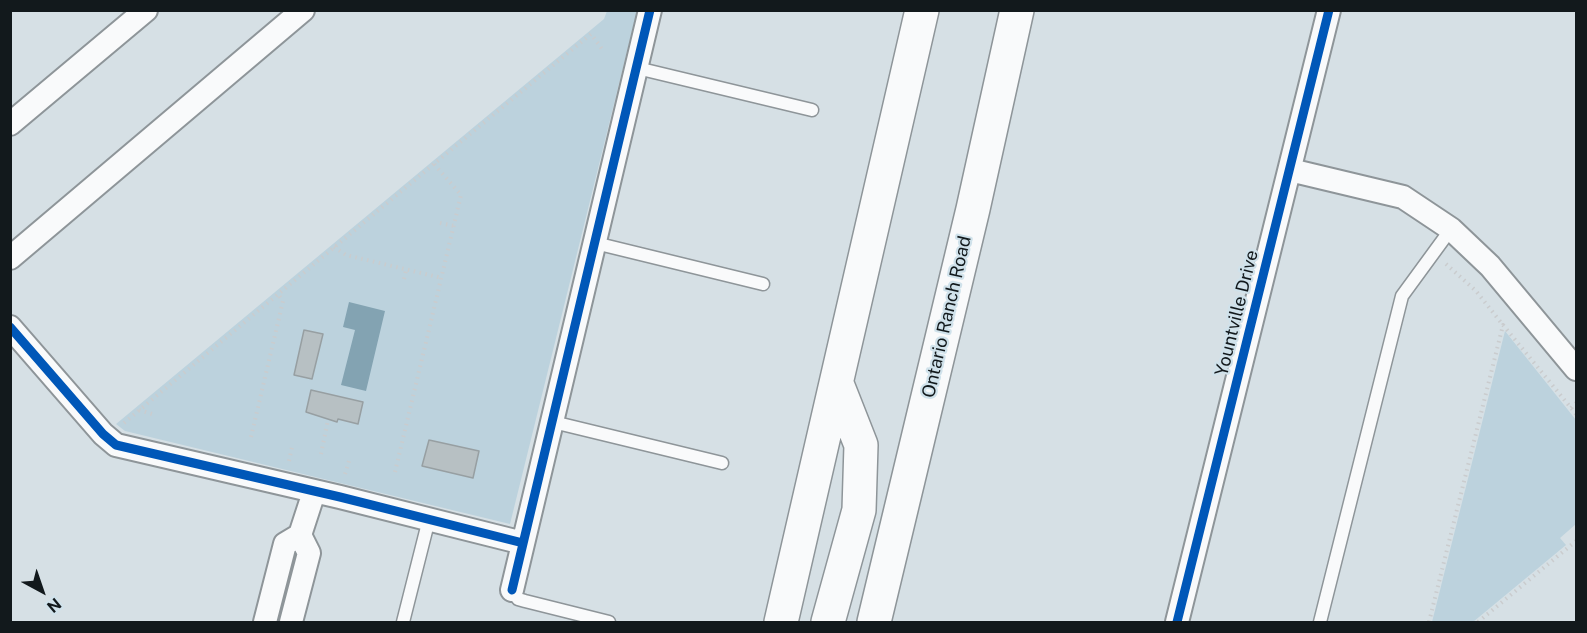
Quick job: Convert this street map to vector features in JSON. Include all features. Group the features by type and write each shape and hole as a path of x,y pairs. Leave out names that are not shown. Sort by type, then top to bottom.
{"main road":[{"path":"781,622 922,10"},
{"name":"Ontario Ranch Road","path":"874,622 973,209 1017,10"},
{"path":"828,622 859,510 861,445 837,384"}],"street":[{"path":"10,124 146,10"},
{"path":"10,258 303,10"},
{"path":"512,590 650,10"},
{"name":"Yountville Drive","path":"1177,622 1329,10"},
{"path":"1290,170 1403,197 1451,229 1490,266 1576,369"},
{"path":"10,327 116,446 523,543"},
{"path":"265,622 285,544 300,535 314,492"},
{"path":"291,622 309,553 300,535"}],"lane":[{"path":"637,68 812,110"},
{"path":"1320,622 1402,296 1451,229"},
{"path":"595,243 763,284"},
{"path":"553,422 722,463"},
{"path":"403,622 429,519"},
{"path":"512,590 519,599 525,601 609,622"}],"path":[{"path":"119,427 591,34 602,48"},
{"path":"395,472 461,195 434,164"},
{"path":"440,223 454,226"},
{"path":"334,247 346,255 442,278"},
{"path":"1433,254 1470,286 1576,414"},
{"path":"404,279 406,270"},
{"path":"251,437 283,301 278,294"},
{"path":"1430,622 1503,325"},
{"path":"1571,408 1576,403"},
{"path":"139,410 153,414"},
{"path":"321,454 328,420"},
{"path":"1478,622 1576,541"}],"shaded area":[{"path":"607,11 637,11 510,524 125,431 116,424 604,19"},
{"path":"349,302 385,311 366,391 341,385 355,330 343,327"},
{"path":"1505,331 1576,420 1576,524 1560,538 1566,545 1473,622 1432,622"}],"building":[{"path":"304,330 323,334 312,379 294,375"},
{"path":"311,390 363,402 358,424 338,419 337,422 306,412"},
{"path":"429,440 479,451 473,478 422,466"}],"cycle path":[{"path":"512,590 650,10"},
{"path":"1177,622 1329,10"},
{"path":"10,327 103,434 116,445 340,497 523,543"}]}
